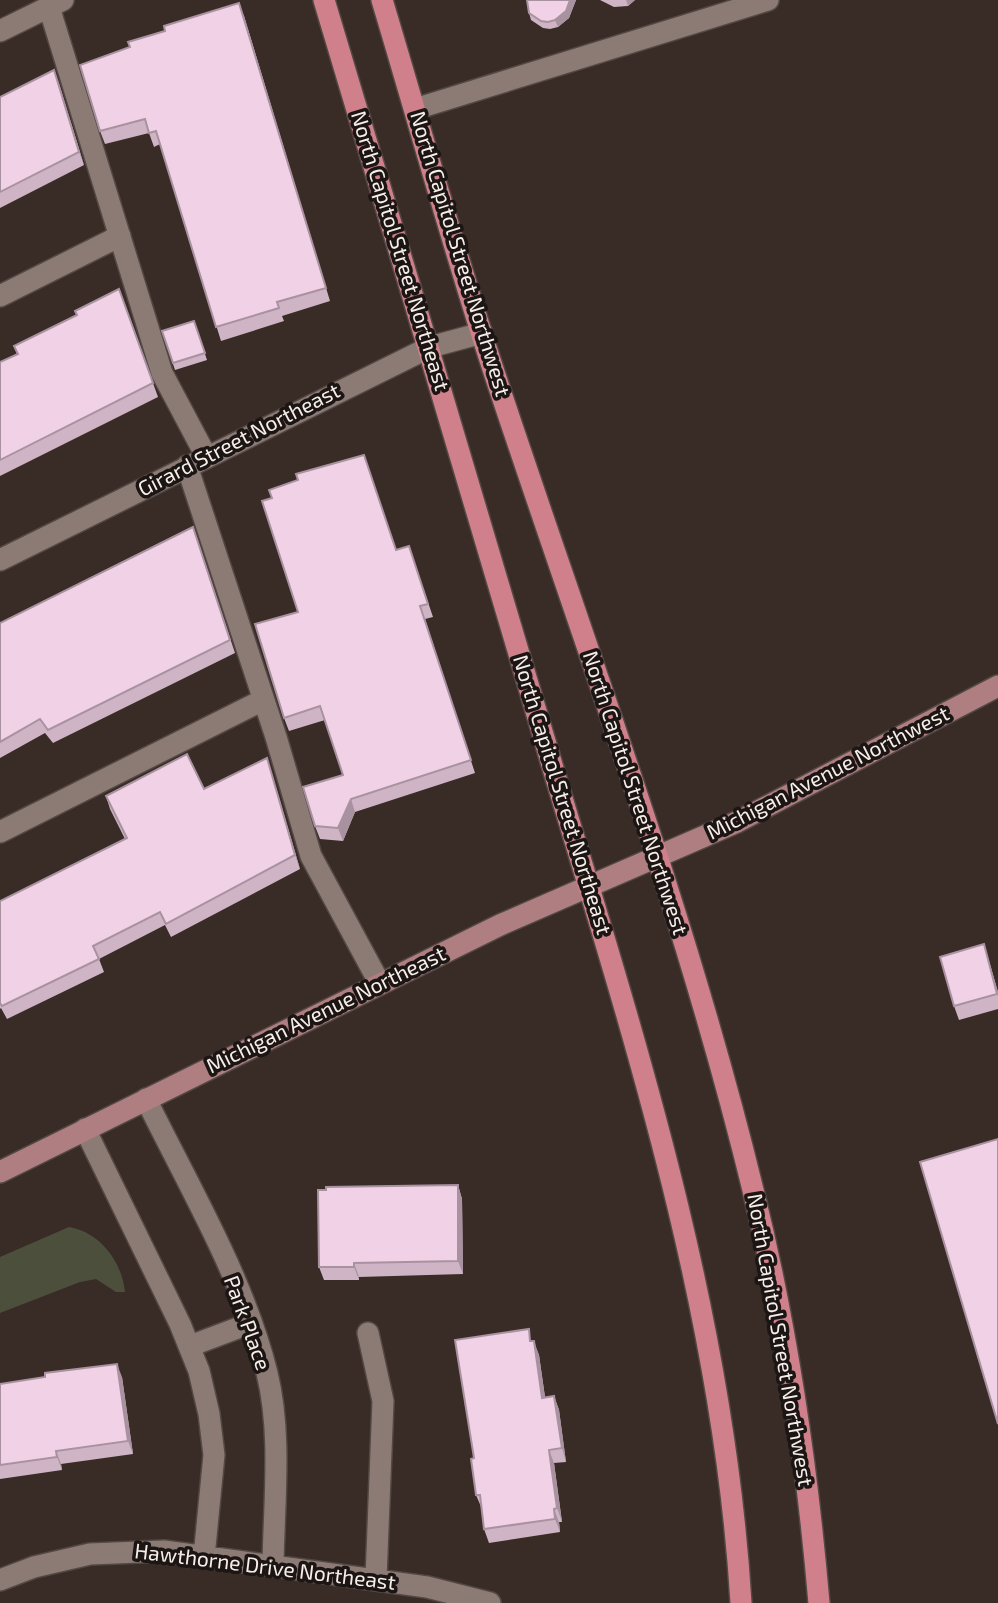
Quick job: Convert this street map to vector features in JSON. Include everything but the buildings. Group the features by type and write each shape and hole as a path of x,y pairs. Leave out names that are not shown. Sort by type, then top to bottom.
{"main road":[{"name":"North Capitol Street Northeast","path":"324,0 430,347 663,1145 696,1281 722,1424 741,1603"},
{"name":"North Capitol Street Northwest","path":"383,0 482,332 656,857 731,1101 770,1265 808,1483 819,1603"},
{"name":"Michigan Avenue Northwest","path":"656,857 737,822 998,686"},
{"name":"Michigan Avenue Northeast","path":"0,1172 500,925 656,857"}],"street":[{"path":"415,109 768,0"},
{"path":"0,31 56,4 120,236 162,373 196,461 263,700 311,856 380,984"},
{"path":"0,296 120,236"},
{"name":"Girard Street Northeast","path":"0,559 430,347 482,332"},
{"path":"0,832 263,700"},
{"name":"Park Place","path":"146,1099 223,1256 251,1323 267,1374 276,1444 273,1565"},
{"path":"85,1129 190,1346 209,1414 214,1455 204,1557"},
{"path":"190,1346 251,1323"},
{"path":"368,1333 383,1401 376,1579"},
{"name":"Hawthorne Drive Northeast","path":"0,1580 34,1567 109,1552 164,1551 427,1587 490,1603"}],"green space":[{"path":"69,1227 90,1235 108,1250 119,1270 125,1292 116,1292 96,1279 80,1282 0,1313 0,1257"}]}
